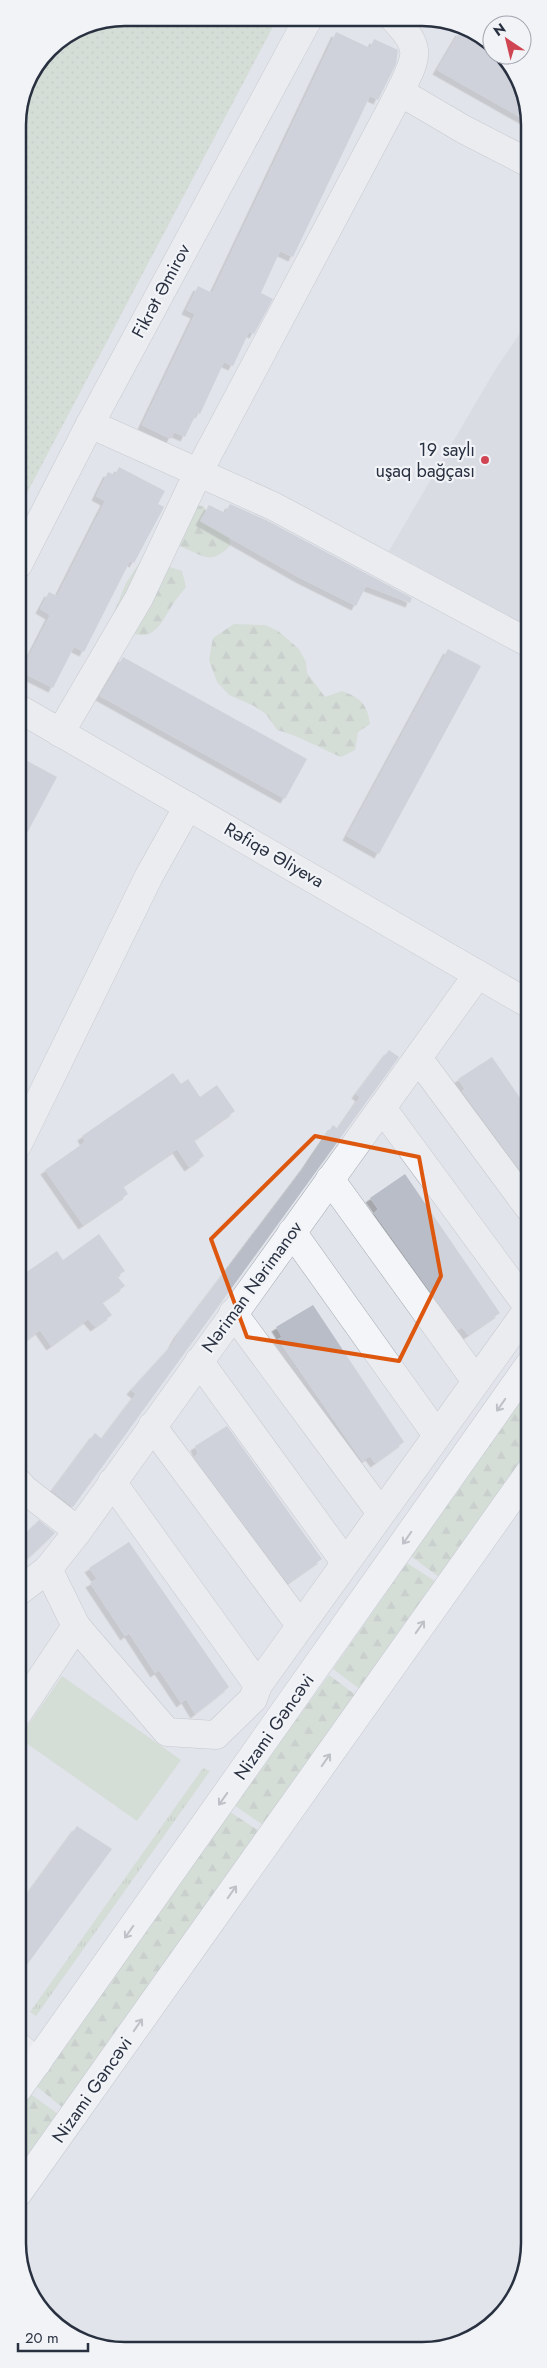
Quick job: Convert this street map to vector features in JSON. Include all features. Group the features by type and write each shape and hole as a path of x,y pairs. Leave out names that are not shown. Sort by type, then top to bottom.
{"main road":[{"name":"Nizami Gəncəvi","path":"28,2054 521,1376"},
{"name":"Nizami Gəncəvi","path":"26,2182 521,1484"}],"street":[{"name":"Fikrət Əmirov","path":"26,549 90,424 304,26"},
{"path":"60,733 138,598 198,473 400,92 414,61 414,46 408,26"},
{"path":"400,92 462,129 521,159"},
{"path":"90,424 272,506 521,639"},
{"name":"Rəfiqə Əliyeva","path":"26,713 521,999"},
{"path":"26,1128 149,876 188,806"},
{"name":"Nəriman Nərimanov","path":"26,1586 48,1569 78,1531 478,974"},
{"path":"418,1058 521,1197"},
{"path":"382,1108 521,1297"},
{"path":"330,1179 476,1382"},
{"path":"292,1232 437,1435"},
{"path":"234,1313 381,1513"},
{"path":"48,1569 76,1626 167,1732 216,1735 253,1699 258,1685 300,1625 521,1319"},
{"path":"199,1361 345,1562"},
{"path":"152,1426 300,1625"},
{"path":"112,1482 258,1685"},
{"path":"26,1491 78,1531"},
{"path":"26,1701 76,1626"}],"highlighted area":[{"path":"315,1136 419,1157 441,1276 399,1361 247,1337 211,1239"}],"shaded area":[{"name":"19 saylı uşaq bağçası","path":"521,332 521,624 389,551 495,370"}],"green space":[{"path":"119,26 273,26 26,495 26,119 36,81 55,55 81,36 93,31"},
{"path":"189,505 203,506 210,516 229,532 230,546 223,552 216,556 205,557 179,546"},
{"path":"144,556 158,566 182,571 186,587 156,629 145,635 138,635 119,628 113,615 126,583"},
{"path":"234,624 265,625 278,631 299,649 306,662 307,673 325,697 342,691 362,702 367,711 370,724 358,732 355,750 341,757 277,730 266,714 254,706 229,695 217,682 209,660 213,638"},
{"path":"521,1400 521,1469 443,1580 411,1556"},
{"path":"407,1563 438,1583 361,1690 333,1669"},
{"path":"329,1675 357,1696 266,1827 234,1805"},
{"path":"62,1676 181,1760 137,1821 26,1743 26,1728"},
{"path":"203,1768 210,1771 36,2016 30,2012"},
{"path":"230,1812 262,1833 63,2108 35,2085"},
{"path":"29,2093 58,2114 26,2158 26,2097"}],"building":[{"path":"336,32 370,48 374,39 398,50 396,64 378,100 370,96 293,257 280,251 261,293 273,299 254,334 249,332 233,366 224,362 200,414 197,412 185,437 174,432 171,439 142,425 195,314 186,310 198,286 212,293"},
{"path":"459,33 482,47 482,65 500,65 504,70 516,93 520,117 437,70"},
{"path":"119,467 165,491 158,504 164,507 134,563 130,561 84,652 74,647 53,688 26,674 26,662 50,615 40,609 49,592 57,596 105,501 96,496 108,472 115,475"},
{"path":"230,504 266,520 412,598 410,603 366,586 356,606 300,578 200,521 209,505 225,513"},
{"path":"448,649 481,666 379,854 347,836"},
{"path":"123,657 307,759 285,799 100,696"},
{"path":"26,760 57,777 26,835"},
{"path":"389,1050 399,1057 73,1507 52,1491 95,1433 102,1439 136,1394 131,1390 172,1345 178,1334 306,1165 333,1125 338,1129 360,1097 356,1094"},
{"path":"492,1057 521,1099 521,1171 462,1091 465,1089 458,1079"},
{"path":"173,1073 181,1084 188,1079 200,1097 217,1085 235,1111 194,1140 204,1156 189,1167 177,1149 123,1186 128,1194 83,1225 45,1170 85,1142 82,1136"},
{"path":"405,1174 500,1313 468,1335 462,1327 458,1330 374,1213 378,1209 370,1198"},
{"path":"99,1234 125,1271 117,1276 125,1286 102,1302 112,1315 95,1327 88,1319 51,1346 40,1330 26,1340 26,1272 57,1251 63,1260"},
{"path":"313,1305 404,1442 375,1463 370,1456 362,1461 278,1339 282,1337 276,1327"},
{"path":"227,1426 322,1559 288,1583 194,1457 198,1454 195,1446"},
{"path":"39,1520 55,1533 26,1560 26,1533"},
{"path":"129,1542 229,1687 195,1714 186,1699 181,1703 159,1670 155,1673 129,1633 125,1636 90,1583 97,1579 89,1568"},
{"path":"77,1826 112,1849 26,1966 26,1896"}],"place":[{"name":"19 saylı uşaq bağçası","path":"485,460"}]}
